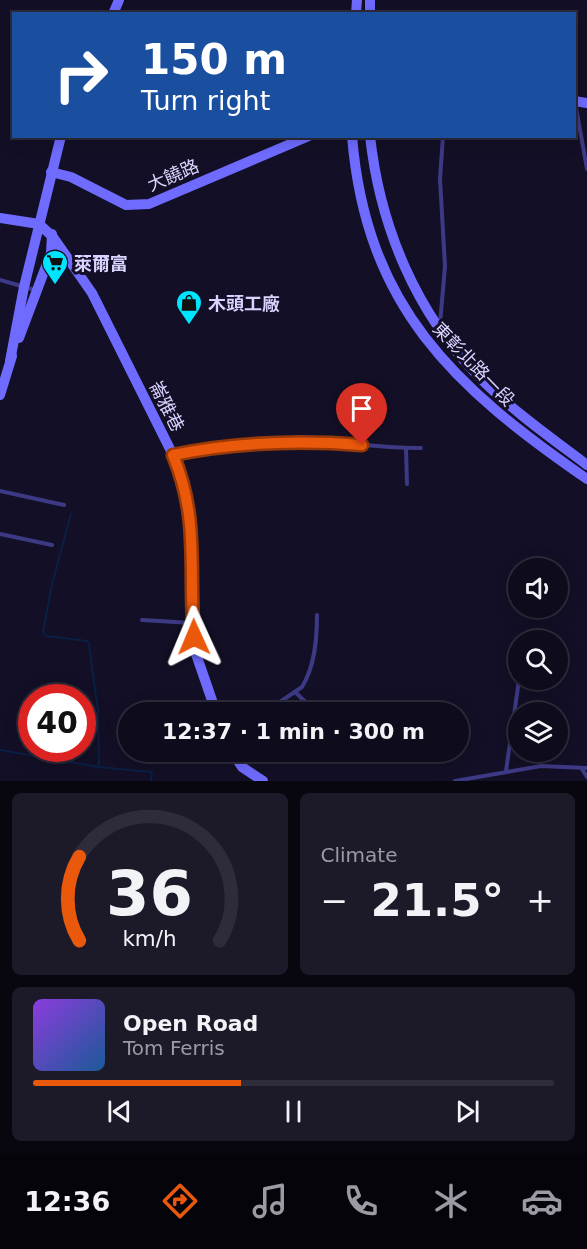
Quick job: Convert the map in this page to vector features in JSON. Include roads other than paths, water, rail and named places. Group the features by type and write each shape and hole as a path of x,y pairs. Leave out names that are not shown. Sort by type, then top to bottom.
{"street":[{"path":"0,396 5,359 60,138"},
{"name":"大饒路","path":"51,172 71,177 126,205 149,204 304,138"},
{"name":"東彰北路一段","path":"352,138 363,209 383,264 403,308 418,330 474,393 520,433 587,479"},
{"name":"東彰北路一段","path":"370,138 374,171 390,230 401,260 440,330 480,378 529,422 587,465"},
{"path":"5,359 38,291 51,253 53,237 42,210"},
{"path":"0,218 39,224 53,237"},
{"name":"崙雅巷","path":"53,237 92,293 173,455 185,485 190,512 192,623 195,651 213,702"},
{"path":"239,762 242,767 263,781"}],"lane":[{"path":"576,107 587,169"},
{"path":"440,330 445,266 440,179 443,138"},
{"path":"0,280 38,291"},
{"path":"173,455 209,448 317,441 406,449 421,448"},
{"path":"406,449 407,484"},
{"path":"0,491 64,504"},
{"path":"0,534 52,545"},
{"path":"280,702 306,681 317,642 317,615"},
{"path":"142,620 192,623"},
{"path":"506,771 518,690"},
{"path":"295,692 306,702"},
{"path":"455,781 541,766 585,768 587,777"}],"waterway":[{"path":"71,514 52,584 43,632 46,636 87,641 89,644 98,711 99,767"},
{"path":"0,750 99,767 152,772 151,781"}],"place":[{"name":"萊爾富","path":"55,286"},
{"name":"木頭工廠","path":"189,326"}]}
